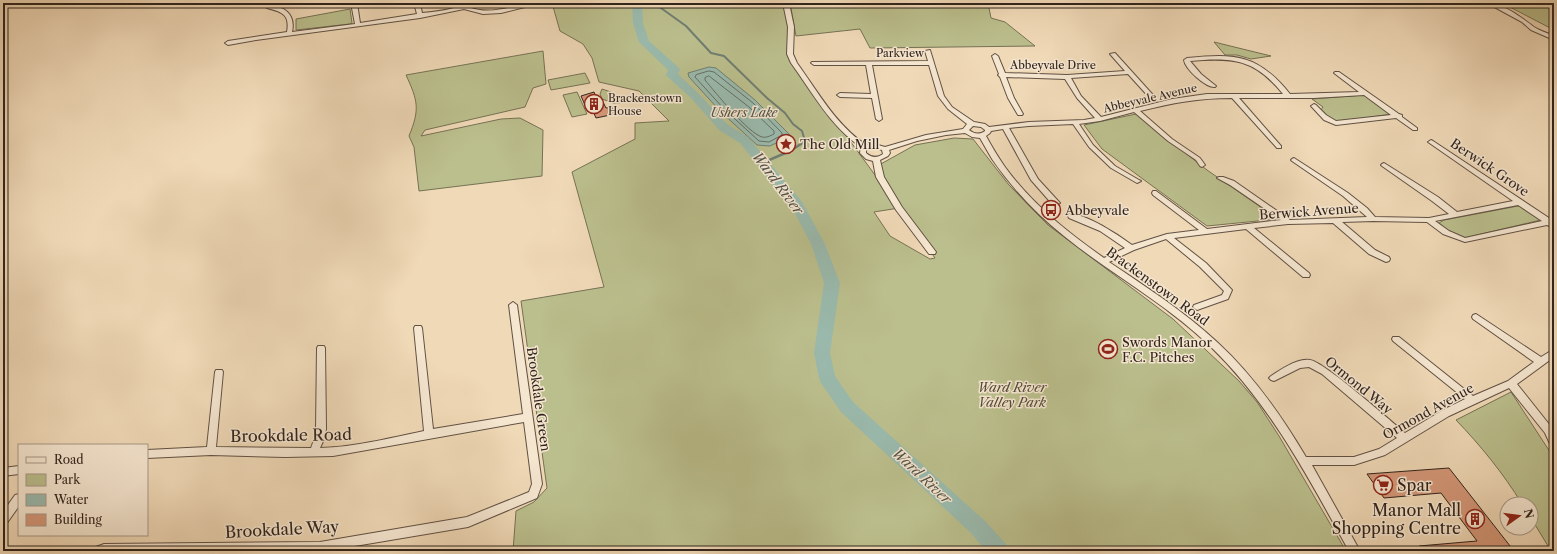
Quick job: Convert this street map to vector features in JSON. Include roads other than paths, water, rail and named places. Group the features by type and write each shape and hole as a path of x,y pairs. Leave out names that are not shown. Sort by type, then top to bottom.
{"street":[{"path":"354,3 358,25"},
{"path":"417,3 420,16"},
{"path":"228,43 420,16 464,7 469,3"},
{"path":"464,7 476,12 493,14 538,3"},
{"path":"786,3 791,27 790,54 794,63 840,127 865,147 875,145 885,149 909,141 967,131 975,136 982,136 988,132 988,129"},
{"path":"1490,3 1524,21 1533,29 1554,38"},
{"path":"269,7 288,15 291,22 289,34"},
{"name":"Parkview","path":"928,51 942,96 950,108 972,124 983,125 988,129"},
{"path":"1113,54 1150,95"},
{"path":"995,56 1001,75 1016,109 1020,114"},
{"path":"1213,86 1192,70 1187,63 1187,60 1242,59 1260,68 1274,78 1288,96"},
{"name":"Parkview","path":"814,63 931,63"},
{"name":"Parkview","path":"869,63 879,120"},
{"name":"Abbeyvale Drive","path":"1001,75 1067,77 1129,72"},
{"path":"1337,72 1400,116 1415,129"},
{"path":"1067,77 1079,97 1100,120"},
{"name":"Abbeyvale Avenue","path":"988,129 1029,124 1075,123 1100,120 1135,110 1192,98 1233,95 1314,96 1365,93"},
{"path":"840,95 875,96"},
{"path":"1233,95 1278,147"},
{"path":"1314,106 1320,114 1330,122 1336,123 1400,116"},
{"path":"1135,110 1170,140 1198,159 1202,165"},
{"path":"1075,123 1091,146 1113,166 1136,181"},
{"path":"967,131 968,126 972,124"},
{"path":"1005,127 1035,180 1056,203"},
{"name":"Brackenstown Road","path":"982,136 995,158 1025,195 1066,234 1103,262 1180,315 1215,345 1237,368 1268,404 1280,422 1355,551"},
{"name":"Berwick Grove","path":"1431,142 1552,224"},
{"path":"865,147 862,151 865,156 876,159 886,155 887,153 885,149"},
{"path":"876,159 880,177 899,208 932,252"},
{"path":"1294,160 1311,174 1347,196 1366,211 1373,220"},
{"path":"1384,165 1435,199 1456,216"},
{"path":"1221,178 1232,183 1288,222"},
{"path":"1156,193 1205,231"},
{"name":"Berwick Avenue","path":"1103,262 1131,248 1167,236 1205,231 1249,228 1288,222 1334,220 1429,220 1456,216 1520,202"},
{"path":"1072,216 1098,225 1114,234 1131,248"},
{"path":"1334,220 1372,252 1386,259"},
{"path":"1429,220 1440,230 1454,238 1465,240 1552,224"},
{"path":"1249,228 1306,274"},
{"path":"1167,236 1203,265 1228,290 1225,296 1197,307"},
{"name":"Brookdale Green","path":"513,305 537,484 533,495"},
{"path":"1476,317 1540,361"},
{"path":"418,328 429,434"},
{"path":"1396,339 1472,400"},
{"path":"314,452 320,437 321,429 321,348"},
{"name":"Ormond Avenue","path":"1303,461 1354,461 1382,452 1472,400 1511,382 1554,352"},
{"name":"Ormond Way","path":"1274,378 1298,365 1310,363 1325,372 1404,438"},
{"path":"211,451 219,372"},
{"path":"1511,382 1549,431 1554,443"},
{"name":"Brookdale Road","path":"148,454 211,451 314,452 361,448 429,434 529,417"},
{"path":"3,472 18,470"},
{"name":"Brookdale Way","path":"97,551 320,547 468,522 533,495"},
{"path":"3,520 18,499"}],"water":[{"name":"Ushers Lake","path":"709,67 716,68 755,100 789,134 788,137 770,146 757,145 721,112 689,77 688,73"}],"waterway":[{"name":"Ward River","path":"637,3 638,23 644,42 674,69 672,75 695,96 723,127 744,140 797,205 818,244 832,283 822,353 827,378 847,407 978,527 999,551"},
{"path":"654,3 686,26 711,53 724,56 767,98 785,113 793,124 802,131 805,141 802,143"},
{"path":"762,163 790,151 804,142"}],"place":[{"name":"Brackenstown House","path":"594,104"},
{"name":"The Old Mill","path":"786,144"},
{"name":"Abbeyvale","path":"1051,210"},
{"name":"Swords Manor F.C. Pitches","path":"1108,349"},
{"name":"Spar","path":"1383,485"},
{"name":"Manor Mall Shopping Centre","path":"1475,519"}],"park label":[{"name":"Ward River Valley Park","path":"1012,394"}]}
